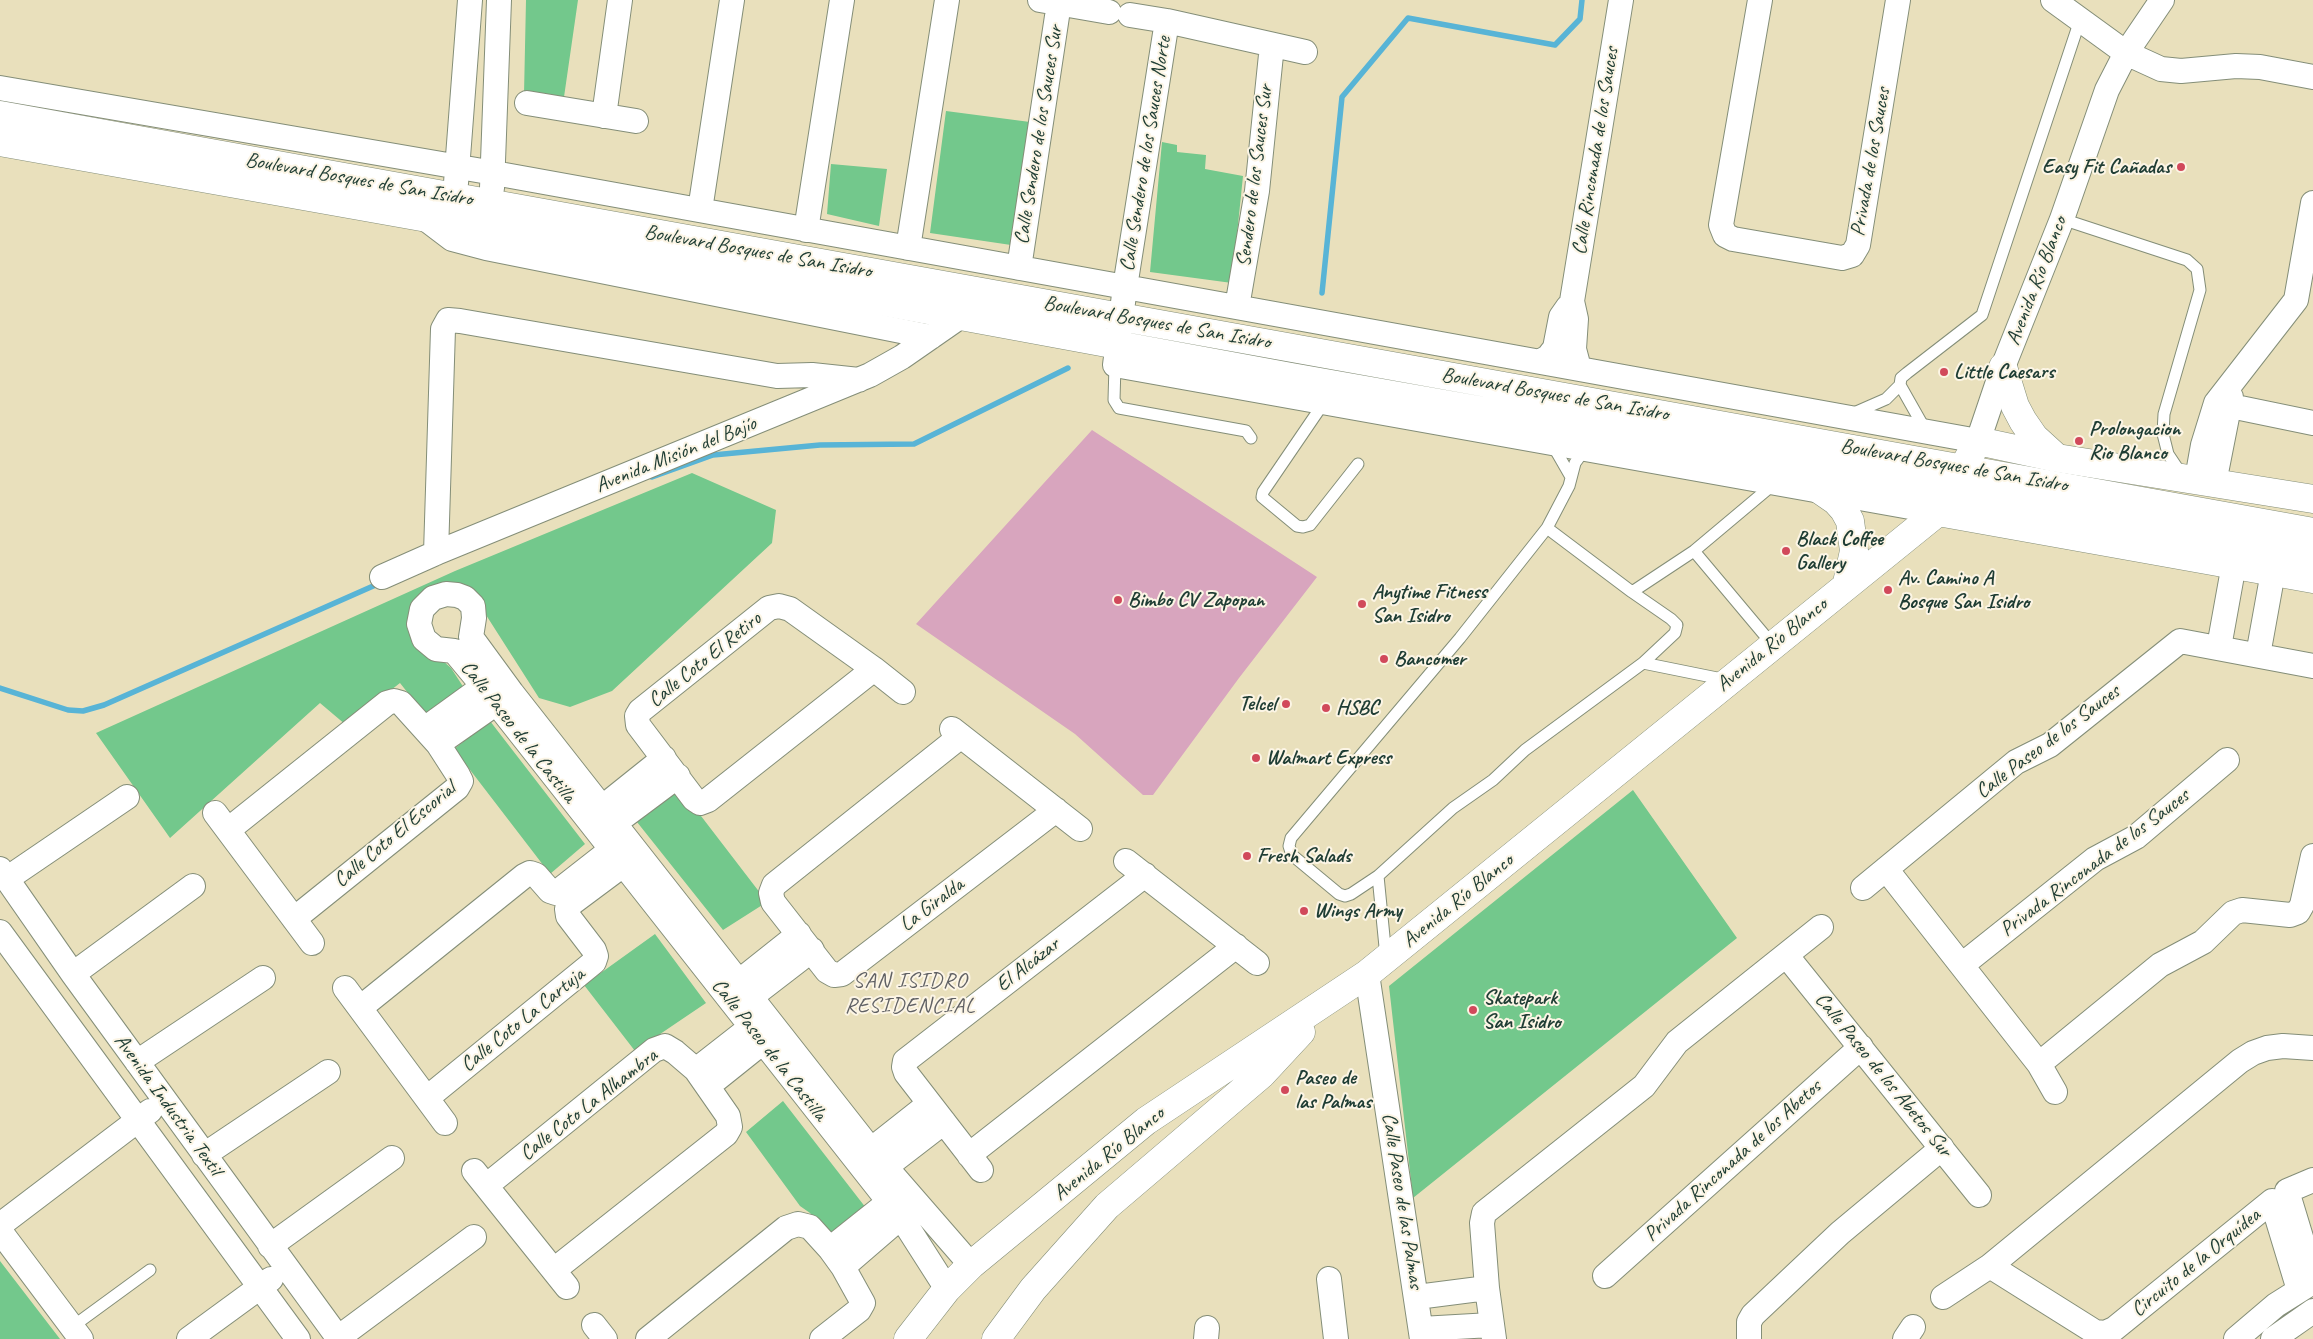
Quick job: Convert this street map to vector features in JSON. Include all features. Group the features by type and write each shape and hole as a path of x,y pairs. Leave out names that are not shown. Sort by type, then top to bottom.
{"main road":[{"name":"Boulevard Bosques de San Isidro","path":"0,115 454,220 961,316 1116,355 1943,502 2313,557"},
{"name":"Boulevard Bosques de San Isidro","path":"0,142 424,217 454,220"},
{"name":"Boulevard Bosques de San Isidro","path":"489,227 1121,317 2313,532"},
{"path":"2003,367 2013,399 2023,421 2034,437 2057,458"},
{"name":"Boulevard Bosques de San Isidro","path":"1978,440 2057,458 2198,479 2313,499"},
{"name":"Avenida Río Blanco","path":"908,1339 946,1289 971,1265 1146,1121 1333,998 1376,967 1847,583 1943,502 1978,440"},
{"path":"1820,490 1836,501 1850,521 1854,551 1847,583"},
{"name":"Boulevard Bosques de San Isidro","path":"1943,502 2313,579"},
{"name":"Avenida Río Blanco","path":"996,1339 1033,1289 1107,1206 1262,1074 1333,998"},
{"path":"1080,1176 1107,1206"}],"street":[{"path":"454,220 470,0"},
{"path":"489,227 494,173 500,0"},
{"path":"604,116 620,0"},
{"path":"700,210 732,0"},
{"path":"806,230 842,0"},
{"path":"908,248 948,0"},
{"name":"Calle Rinconada de los Sauces","path":"1579,368 1574,349 1576,319 1572,301 1621,0"},
{"name":"Privada de los Sauces","path":"1760,0 1721,225 1725,234 1733,239 1842,258 1852,255 1858,245 1898,0"},
{"path":"2053,0 2126,53 2161,69 2181,71 2236,66 2260,67 2313,77"},
{"name":"Avenida Río Blanco","path":"1978,440 2003,367 2062,219 2107,90 2126,53 2162,0"},
{"path":"1050,2 1167,21 1305,52"},
{"name":"Calle Sendero de los Sauces Sur","path":"1019,268 1050,2"},
{"name":"Calle Sendero de los Sauces Norte","path":"1116,355 1167,21"},
{"name":"Sendero de los Sauces Sur","path":"1237,307 1257,190 1272,45"},
{"name":"Boulevard Bosques de San Isidro","path":"0,88 494,173 1978,440"},
{"path":"527,103 636,121"},
{"path":"2198,479 2223,405 2234,381 2304,301 2313,203"},
{"name":"Boulevard Bosques de San Isidro","path":"489,227 931,338"},
{"name":"Calle Rinconada de los Sauces","path":"1541,361 1548,357 1555,348 1561,317 1572,301"},
{"name":"Avenida Misión del Bajío","path":"382,577 436,553 859,380 902,357 961,316"},
{"path":"436,553 444,329 448,320 777,376 812,375 859,380"},
{"path":"1288,387 1309,320"},
{"name":"Boulevard Bosques de San Isidro","path":"1288,387 1323,404 1820,490 1943,502"},
{"path":"2223,405 2313,423"},
{"path":"2219,647 2234,564"},
{"path":"2258,654 2273,572"},
{"name":"Calle Coto El Retiro","path":"874,669 708,800 700,803 694,799 638,725 637,716 640,711 769,608 779,606 790,609 874,669 903,692"},
{"name":"Calle Paseo de los Sauces","path":"1863,888 2016,762 2050,745 2180,641 2258,654 2313,666"},
{"name":"Calle Paseo de la Castilla","path":"432,736 497,689 606,834 871,1164 895,1210 946,1289"},
{"name":"Calle Coto El Escorial","path":"294,919 457,788 461,781 432,736 401,703 394,701 387,703 222,822 294,919 312,943"},
{"name":"La Giralda","path":"1056,810 842,974 834,975 828,972 773,902 771,893 774,885 956,733 1056,810 1080,829"},
{"name":"Privada Rinconada de los Sauces","path":"1962,966 2095,858 2136,837 2227,760"},
{"path":"561,901 572,903 606,834 671,767"},
{"path":"4,874 127,797"},
{"name":"Calle Paseo de la Castilla","path":"606,834 737,996 757,1035 871,1164 971,1265"},
{"path":"2039,1064 2160,965 2203,942 2233,914 2242,910 2290,915 2298,912 2302,905 2313,856"},
{"path":"1126,861 1257,962"},
{"path":"1886,869 2039,1064 2055,1092"},
{"name":"Avenida Industria Textil","path":"4,874 73,974 339,1339"},
{"name":"Calle Coto La Cartuja","path":"360,1008 524,876 536,875 561,901 568,916 594,950 596,956 594,962 427,1098"},
{"name":"El Alcázar","path":"1144,875 905,1061 906,1073 975,1163 1236,946"},
{"path":"73,974 193,886"},
{"path":"1421,1334 1493,1332 1487,1288 1482,1223 1484,1213 1644,1086 1677,1042 1821,927"},
{"name":"Avenida Industria Textil","path":"0,932 298,1339"},
{"path":"737,996 805,942"},
{"name":"Calle Paseo de los Abetos Sur","path":"1786,955 1979,1195"},
{"name":"Calle Paseo de las Palmas","path":"1376,967 1421,1334"},
{"path":"137,1062 263,978"},
{"path":"345,988 445,1123"},
{"path":"702,1078 757,1035"},
{"name":"Calle Coto La Alhambra","path":"665,1046 675,1052 702,1078 728,1116 730,1127 726,1134 560,1279 480,1178 654,1050 665,1046"},
{"path":"1943,1297 1990,1266 2253,1053 2267,1048 2283,1046 2313,1048"},
{"name":"Privada Rinconada de los Abetos","path":"1605,1276 1861,1047"},
{"path":"204,1155 328,1072"},
{"path":"0,1224 164,1100"},
{"path":"871,1164 930,1104"},
{"path":"871,1164 944,1122"},
{"path":"1749,1339 1748,1322 1753,1315 1840,1233 1942,1148"},
{"path":"270,1246 392,1158"},
{"name":"Circuito de la Orquídea","path":"2308,1283 2287,1191 2312,1184"},
{"name":"Circuito de la Orquídea","path":"1990,1266 2094,1332 2105,1333 2114,1329 2272,1201 2308,1283"},
{"path":"837,1258 895,1210"},
{"path":"648,1339 786,1228 798,1224 810,1227 837,1258 862,1303 859,1310 822,1339"},
{"path":"0,1232 76,1333"},
{"path":"339,1339 474,1237"},
{"path":"189,1339 286,1268"},
{"path":"1330,1279 1336,1339"},
{"path":"2236,1339 2276,1305 2308,1283"},
{"path":"1417,1297 1487,1288"},
{"path":"2273,1339 2313,1311"}],"lane":[{"path":"1845,416 1872,407 1886,399 1900,385 1901,378 1906,373 1982,315 2080,20"},
{"path":"2062,219 2187,260 2197,269 2200,290 2164,414 2163,434 2168,454 2198,479"},
{"path":"1116,355 1114,400 1119,408 1246,431 1251,438"},
{"path":"1900,385 1926,431"},
{"path":"1323,404 1262,497 1297,526 1310,525 1358,464"},
{"path":"1552,444 1571,477"},
{"path":"1547,528 1671,619 1677,625 1675,632 1643,663 1525,750 1493,780 1453,808 1378,876 1351,894 1345,896 1340,894 1292,855 1289,846 1291,838 1460,638 1547,528 1571,477 1575,463 1586,448"},
{"path":"1632,592 1694,551 1776,483"},
{"path":"1694,551 1772,644"},
{"path":"1643,663 1729,680"},
{"path":"1376,967 1378,876"},
{"path":"76,1333 150,1270"}],"green space":[{"path":"526,0 578,0 564,97 524,94"},
{"path":"946,111 1030,122 1011,245 930,233"},
{"path":"1162,142 1177,145 1177,152 1206,155 1205,169 1243,176 1232,283 1150,272"},
{"path":"831,164 887,169 879,226 827,214"},
{"path":"692,473 776,510 772,543 612,691 570,707 539,698 472,593 424,591 407,629 451,668 464,688 427,717 400,683 346,725 320,703 170,838 96,733 455,571"},
{"path":"490,721 585,844 550,874 454,749"},
{"path":"678,786 767,902 723,930 637,822"},
{"path":"1633,790 1737,938 1413,1198 1389,986"},
{"path":"655,934 706,1003 635,1051 584,985"},
{"path":"783,1101 866,1208 829,1238 810,1213 800,1206 746,1132"},
{"path":"0,1261 60,1339 0,1339"}],"building":[{"name":"Bimbo CV Zapopan","path":"1092,430 1317,577 1239,678 1153,795 1143,795 1075,734 916,624"}],"waterway":[{"path":"1322,293 1342,97 1408,18 1555,45 1580,19 1582,0"},
{"path":"652,477 713,455 820,445 914,444 1068,368"},
{"path":"0,688 68,710 83,711 104,705 380,583"}],"place":[{"name":"Easy Fit Cañadas","path":"2181,167"},
{"name":"Little Caesars","path":"1944,372"},
{"name":"Prolongacion Rio Blanco","path":"2079,441"},
{"name":"Black Coffee Gallery","path":"1786,551"},
{"name":"Av. Camino A Bosque San Isidro","path":"1888,590"},
{"name":"Bimbo CV Zapopan","path":"1118,600"},
{"name":"Anytime Fitness San Isidro","path":"1362,604"},
{"name":"Bancomer","path":"1384,659"},
{"name":"Telcel","path":"1286,704"},
{"name":"HSBC","path":"1326,708"},
{"name":"Walmart Express","path":"1256,758"},
{"name":"Fresh Salads","path":"1247,856"},
{"name":"Wings Army","path":"1304,911"},
{"name":"Skatepark San Isidro","path":"1473,1010"},
{"name":"Paseo de las Palmas","path":"1285,1090"}],"district":[{"name":"SAN ISIDRO RESIDENCIAL","path":"910,994"}]}
